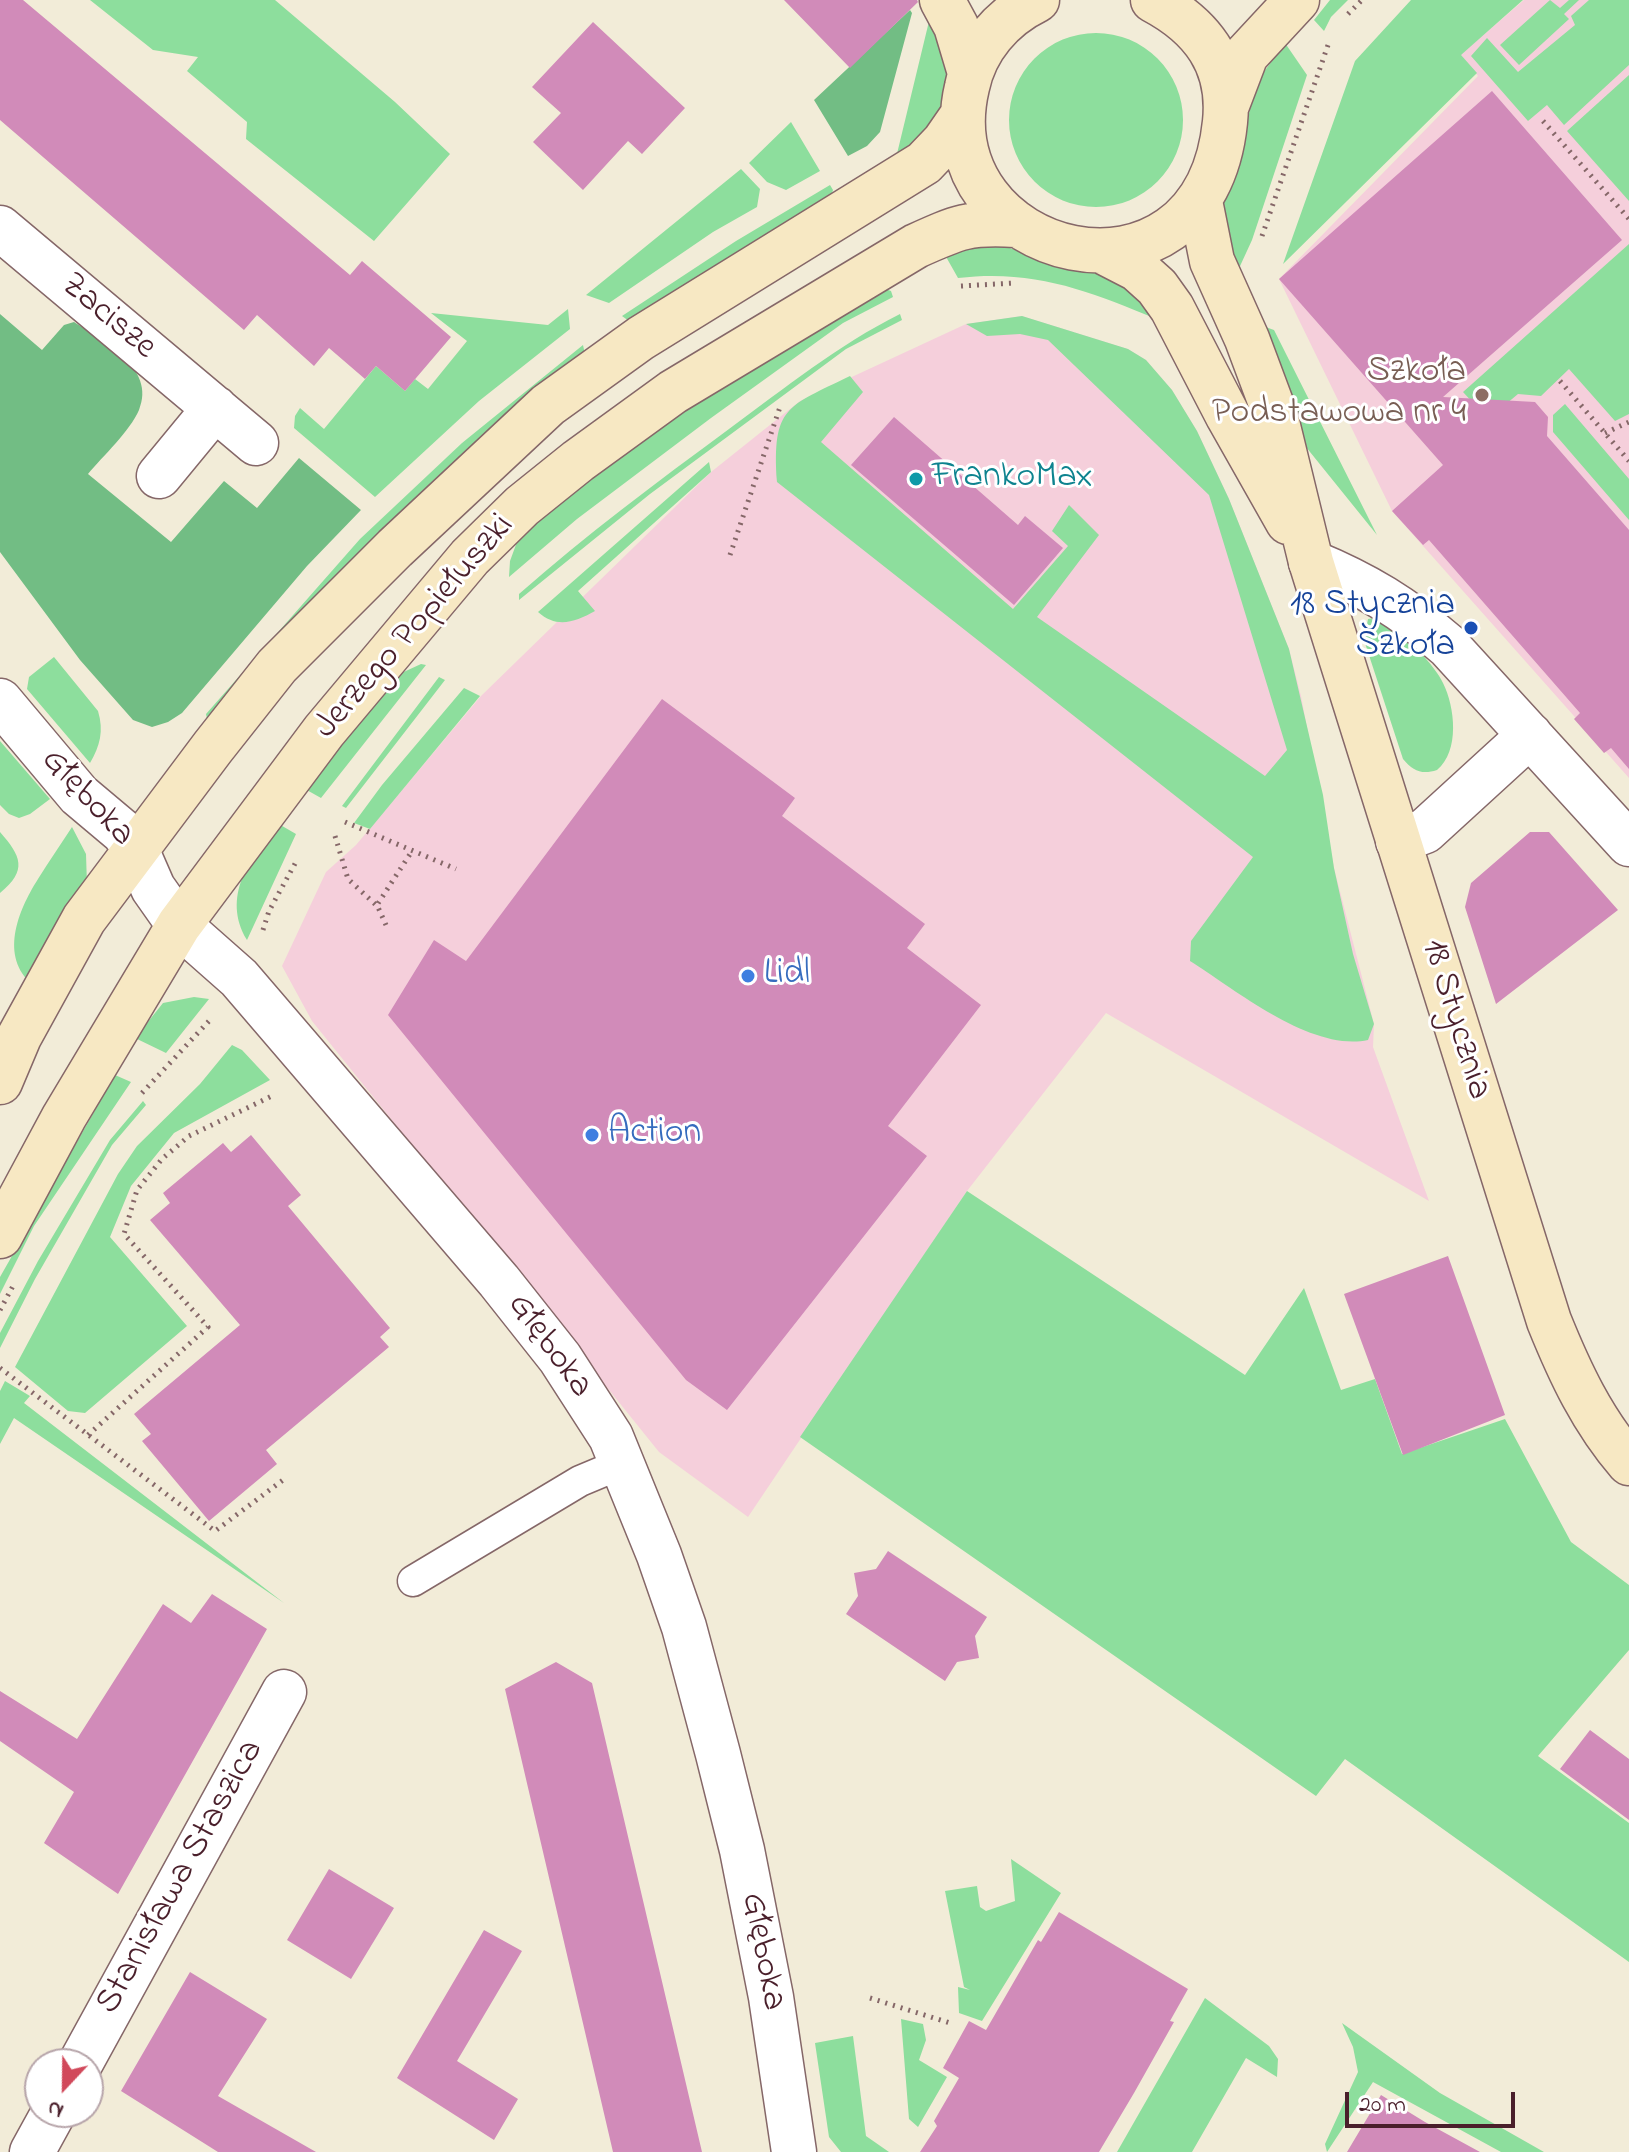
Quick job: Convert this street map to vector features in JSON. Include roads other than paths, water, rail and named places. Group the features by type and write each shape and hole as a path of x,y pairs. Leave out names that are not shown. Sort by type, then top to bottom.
{"main road":[{"path":"942,0 964,46 970,73"},
{"path":"1037,0 1021,8 987,40 970,73 962,116 964,141 985,191 1016,225 1056,244 1102,251 1123,249 1163,234 1185,219 1200,201 1216,169 1227,105 1238,71 1262,35 1297,0"},
{"path":"1153,0 1179,14 1198,31 1221,75 1227,105"},
{"name":"Jerzego Popiełuszki","path":"0,1082 19,1037 84,919 277,666 395,548 538,414 654,329 924,163 962,116"},
{"name":"18 Stycznia","path":"1200,201 1218,279 1247,339 1275,414 1311,562 1549,1321 1586,1404 1606,1436 1629,1463"},
{"name":"Jerzego Popiełuszki","path":"0,1236 64,1117 179,925 324,731 470,557 522,506 673,392 902,254 953,229 979,223 1016,225"},
{"name":"18 Stycznia","path":"1102,251 1137,269 1157,287 1172,308 1228,416 1311,562"}],"street":[{"name":"Zacisze","path":"0,228 256,443"},
{"path":"159,476 215,408"},
{"path":"1311,562 1372,589 1448,646 1629,844"},
{"name":"Głęboka","path":"0,701 79,795 123,832 136,849 153,888 179,925 239,978 499,1281 560,1358 611,1437 684,1627 721,1767 742,1850 771,1997 794,2152"},
{"path":"1398,841 1425,831 1530,735"},
{"name":"Stanisława Staszica","path":"89,2048 284,1692"},
{"path":"32,2152 45,2128"}],"lane":[{"path":"413,1581 580,1481 623,1463"}],"place":[{"name":"Szkoła Podstawowa nr 4","path":"1482,395"},
{"name":"FrankoMax","path":"916,479"},
{"name":"18 Stycznia Szkoła","path":"1471,628"},
{"name":"Lidl","path":"748,976"},
{"name":"Action","path":"592,1135"}]}
